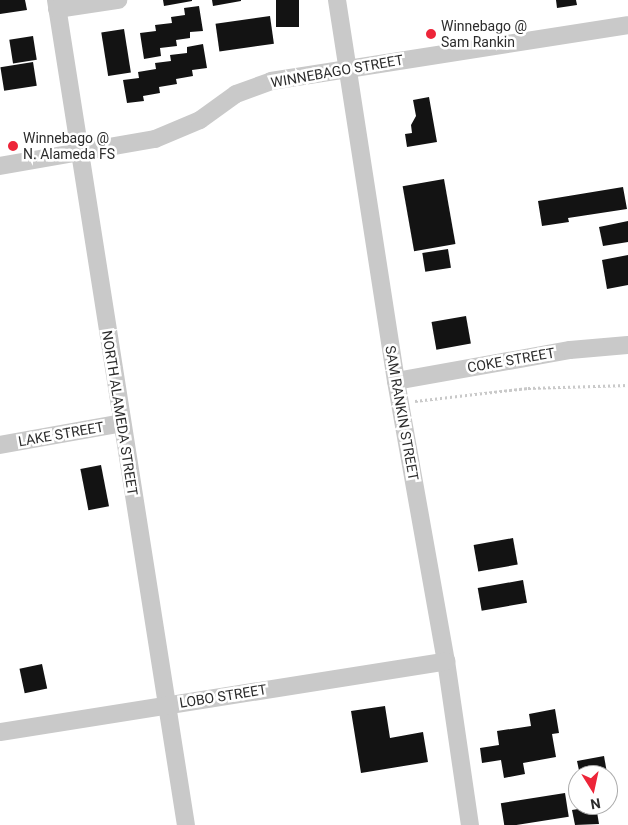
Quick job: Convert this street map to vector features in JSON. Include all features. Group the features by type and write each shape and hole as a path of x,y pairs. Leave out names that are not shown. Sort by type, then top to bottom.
{"street":[{"path":"56,4 118,0"},
{"name":"SAM RANKIN STREET","path":"337,0 396,381 446,661 470,825"},
{"name":"NORTH ALAMEDA STREET","path":"56,4 78,153 186,825"},
{"name":"WINNEBAGO STREET","path":"0,166 155,139 200,120 236,94 271,81 628,25"},
{"name":"COKE STREET","path":"396,381 570,350 628,345"},
{"name":"LAKE STREET","path":"0,445 122,423"},
{"name":"LOBO STREET","path":"0,732 446,661"}],"path":[{"path":"400,403 528,388 628,385"}],"building":[{"path":"0,0 25,0 27,10 0,14"},
{"path":"163,0 192,0 192,1 164,6"},
{"path":"212,0 241,0 241,1 213,6"},
{"path":"276,0 299,0 299,27 276,27"},
{"path":"556,0 576,0 577,5 557,8"},
{"path":"199,6 203,31 190,32 190,38 176,40 177,46 160,48 161,56 144,59 140,33 156,31 155,25 172,23 171,17 185,15 184,8"},
{"path":"270,16 274,44 219,51 216,24"},
{"path":"124,29 131,72 108,76 101,33"},
{"path":"33,36 37,60 13,63 9,40"},
{"path":"203,44 207,68 192,70 193,76 176,79 177,84 159,87 160,93 143,96 144,101 127,103 123,80 139,78 138,72 156,69 155,63 171,61 170,55 187,53 187,47"},
{"path":"33,62 37,86 4,91 0,67"},
{"path":"429,97 437,142 407,147 405,134 412,133 411,125 416,116 413,100"},
{"path":"444,179 455,244 414,251 403,186"},
{"path":"623,187 627,209 568,218 569,222 542,226 538,201"},
{"path":"628,221 628,242 603,246 599,227"},
{"path":"448,249 451,268 425,272 422,253"},
{"path":"628,255 628,285 607,289 602,260"},
{"path":"466,316 471,344 436,350 432,322"},
{"path":"101,465 109,506 88,510 80,469"},
{"path":"513,538 518,565 478,572 474,545"},
{"path":"523,580 527,603 482,611 478,588"},
{"path":"42,664 47,688 25,693 20,669"},
{"path":"385,706 390,738 423,732 428,762 361,773 351,711"},
{"path":"555,709 559,733 552,734 556,757 523,763 525,774 504,778 501,760 482,763 480,748 499,745 497,731 531,726 529,714"},
{"path":"604,756 606,765 578,765 577,761"},
{"path":"565,793 569,817 516,825 504,825 501,803"},
{"path":"573,815 598,815 599,824 575,825"}],"place":[{"name":"Winnebago @ Sam Rankin","path":"431,34"},
{"name":"Winnebago @ N. Alameda FS","path":"13,146"}]}
